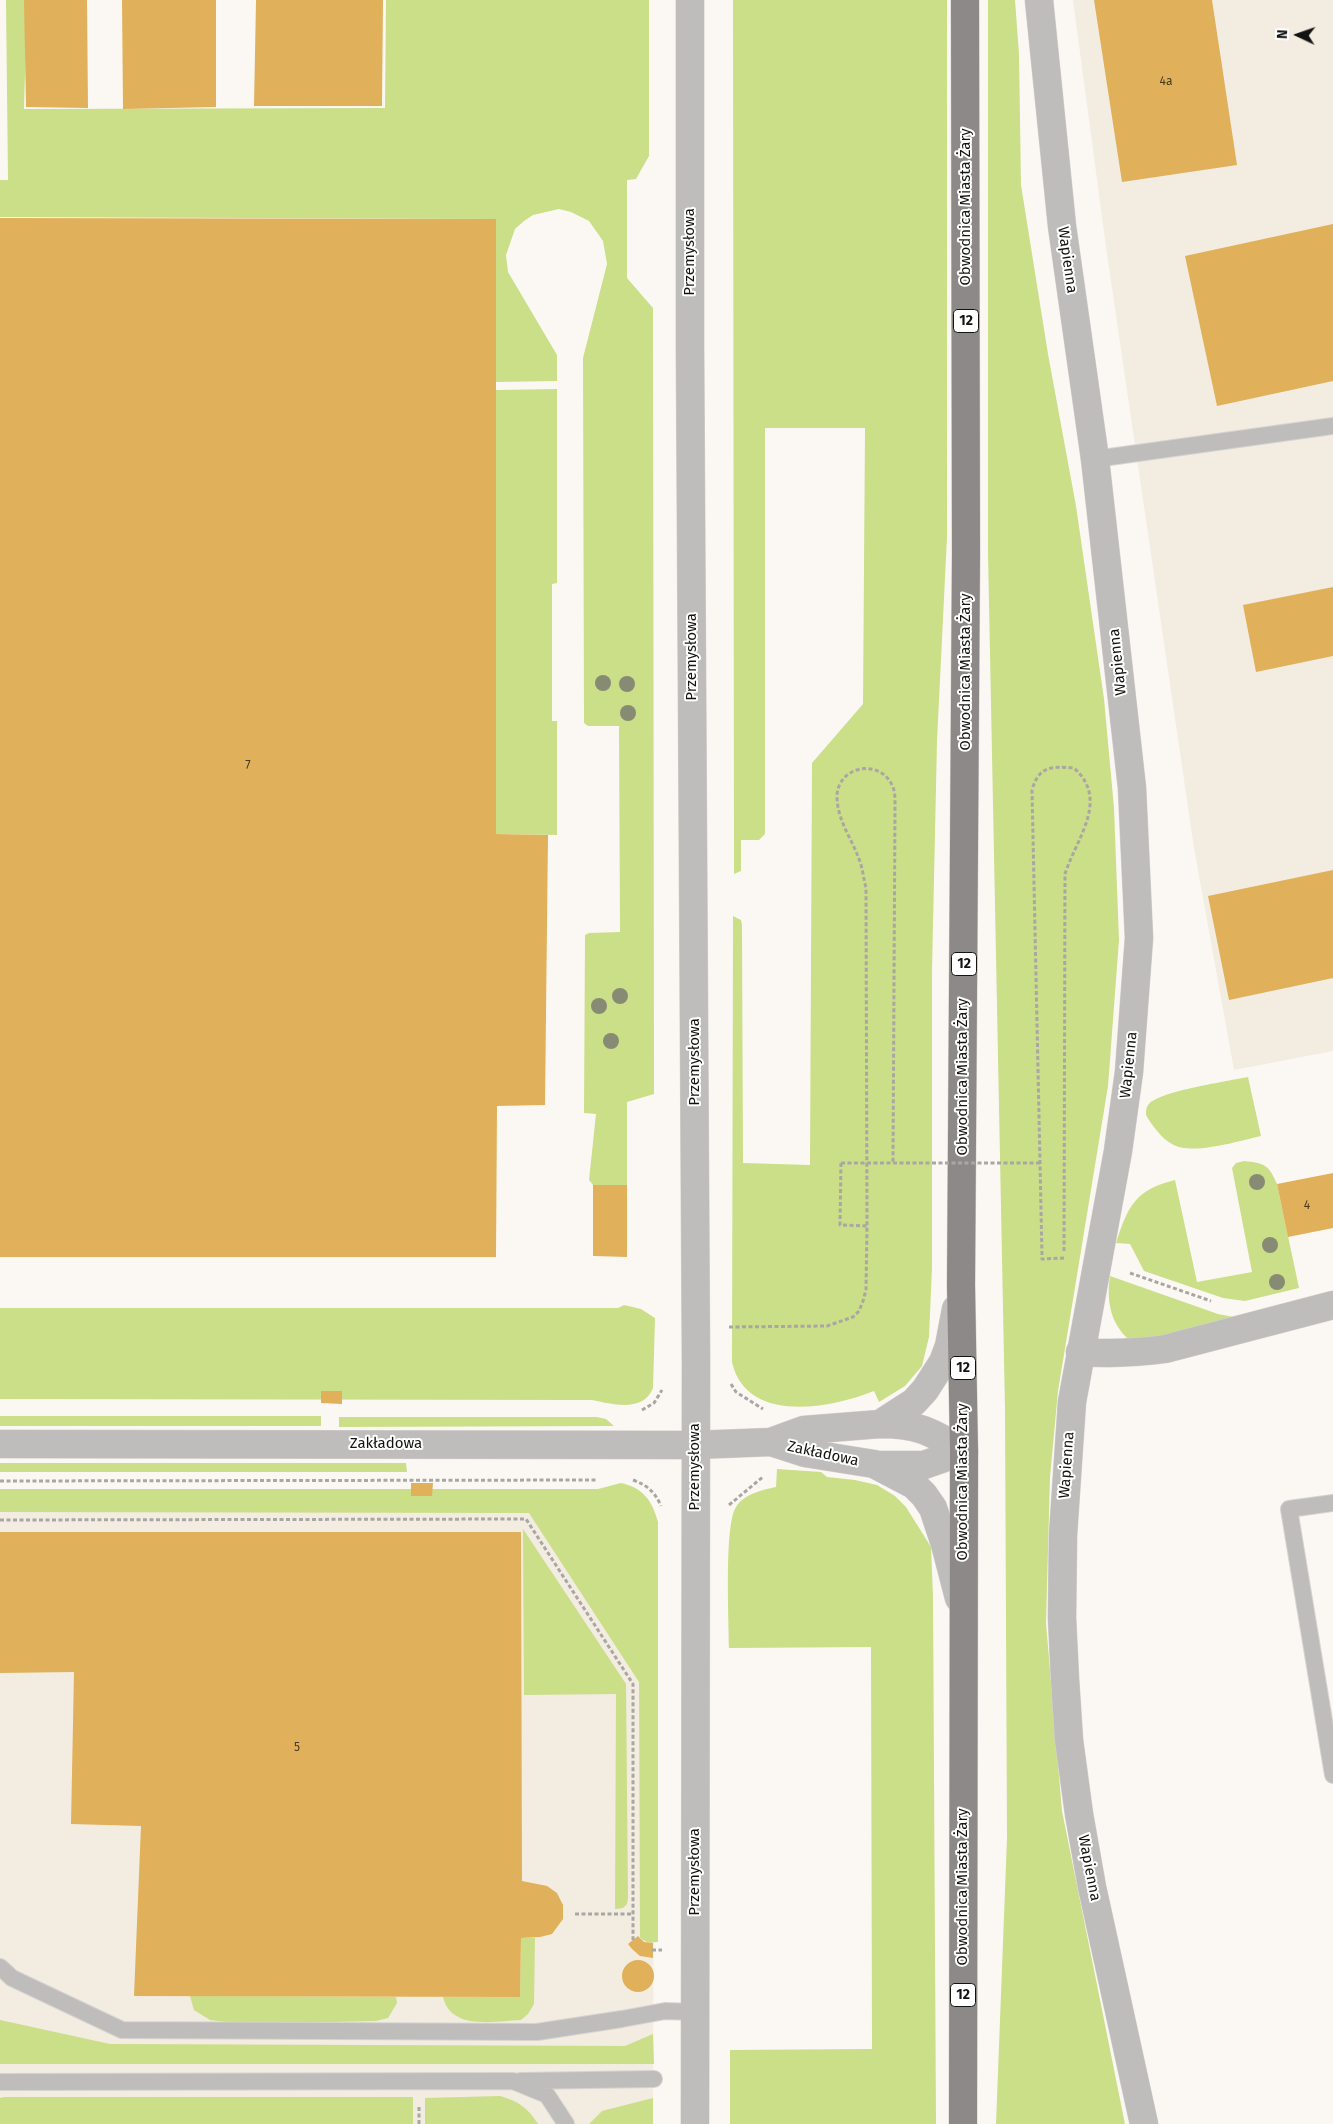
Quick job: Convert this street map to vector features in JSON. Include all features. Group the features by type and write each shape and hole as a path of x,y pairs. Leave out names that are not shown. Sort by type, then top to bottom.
{"main road":[{"name":"Obwodnica Miasta Żary","path":"963,2124 962,1610 964,1451 962,1285 966,573 965,0"}],"street":[{"name":"Przemysłowa","path":"690,0 690,347 694,906 695,2124"},
{"name":"Wapienna","path":"1039,0 1062,226 1096,459 1132,788 1139,938 1129,1072 1118,1151 1072,1402 1063,1535 1062,1627 1069,1740 1079,1814 1092,1887 1144,2124"},
{"name":"Zakładowa","path":"880,1424 914,1402 935,1376 948,1346 962,1285"},
{"path":"1080,1352 1120,1354 1164,1348 1333,1306"},
{"name":"Zakładowa","path":"0,1444 695,1445 771,1442 804,1430 901,1424 920,1428 964,1451"},
{"name":"Zakładowa","path":"771,1442 805,1453 874,1464 924,1465 964,1451"},
{"name":"Zakładowa","path":"874,1464 914,1485 933,1508 946,1544 962,1610"}],"lane":[{"path":"1096,459 1333,426"},
{"path":"1333,1503 1289,1509 1333,1775"},
{"path":"0,1967 12,1978 122,2030 536,2032 665,2011 695,2012"},
{"path":"0,2082 654,2079"},
{"path":"513,2081 547,2095 566,2124"}],"path":[{"path":"1054,766 1074,768 1088,784 1090,794 1087,822 1071,853 1064,874 1064,1258 1042,1259 1041,1163 1032,790 1034,782 1045,769 1054,766"},
{"path":"723,1327 827,1326 853,1317 859,1311 866,1290 866,888 861,864 841,820 837,794 843,779 849,772 861,768 874,769 885,775 893,786 896,804 893,1163"},
{"path":"867,1226 840,1225 840,1163 1041,1163"},
{"path":"1120,1270 1218,1304"},
{"path":"635,1411 641,1411 654,1403 663,1388"},
{"path":"626,1445 624,1477 646,1484 657,1496 665,1514"},
{"path":"0,1481 592,1481 600,1479"},
{"path":"0,1520 526,1519 633,1684 633,1940"},
{"path":"575,1914 633,1914"},
{"path":"652,1950 665,1950"}],"shaded area":[{"path":"1073,0 1333,0 1333,1051 1234,1070 1194,848 1106,247"},
{"path":"625,1499 654,1782 653,2124 0,2124 0,1500"}],"green space":[{"path":"6,0 27,0 24,109 385,108 386,0 649,0 649,156 636,179 627,180 627,278 653,308 654,1094 627,1102 627,1185 593,1185 589,1180 596,1114 584,1113 585,935 589,933 620,932 619,726 588,726 584,723 583,358 607,264 603,241 589,221 571,212 559,209 533,215 515,229 506,255 508,272 557,355 557,381 496,382 496,219 0,217 0,180 8,180"},
{"path":"733,0 947,0 947,537 937,741 932,971 932,1268 929,1337 922,1366 905,1386 879,1402 874,1391 835,1403 813,1406 791,1406 771,1403 754,1395 740,1382 732,1362 733,916 741,920 742,925 743,1163 810,1165 812,763 863,704 865,428 765,428 765,834 759,840 741,840 741,871 734,874"},
{"path":"988,0 1015,0 1019,54 1021,185 1048,354 1076,506 1104,699 1114,808 1119,940 1108,1086 1058,1391 1050,1477 1046,1623 1062,1811 1125,2124 996,2124 1007,1838 1005,1409 988,553"},
{"path":"557,389 557,583 552,584 552,721 557,721 557,835 496,834 496,390"},
{"path":"1248,1077 1261,1136 1203,1148 1191,1149 1180,1147 1164,1139 1146,1115 1149,1104 1166,1095"},
{"path":"1244,1161 1265,1166 1269,1169 1277,1184 1299,1288 1245,1301 1223,1298 1144,1271 1130,1244 1116,1243 1129,1209 1135,1201 1151,1189 1175,1180 1197,1282 1252,1272 1232,1168 1236,1163"},
{"path":"1110,1276 1218,1314 1239,1318 1239,1320 1132,1342 1119,1329 1112,1313 1109,1295"},
{"path":"624,1305 641,1309 655,1318 653,1388 648,1396 635,1404 617,1405 592,1400 0,1399 0,1308 618,1308"},
{"path":"0,1416 321,1416 321,1426 0,1426"},
{"path":"339,1417 597,1417 606,1419 614,1426 339,1427"},
{"path":"0,1463 406,1463 407,1472 0,1472"},
{"path":"777,1469 821,1472 827,1477 877,1485 895,1496 906,1507 931,1547 933,1596 936,2124 730,2124 730,2050 872,2049 871,1647 729,1648 729,1552 732,1517 739,1503 748,1496 776,1487"},
{"path":"621,1483 635,1488 646,1496 653,1507 658,1522 658,1942 646,1941 640,1937 639,1682 529,1513 0,1512 0,1489 598,1489"},
{"path":"523,1529 626,1684 628,1898 627,1904 623,1908 615,1909 616,1694 524,1695"},
{"path":"521,1938 535,1938 534,2004 528,2014 521,2020 487,2022 475,2022 455,2015 448,2008 443,1997 520,1997"},
{"path":"190,1996 396,1997 397,2003 388,2018 376,2021 244,2024 210,2020 194,2010"},
{"path":"0,2020 110,2044 625,2046 653,2034 654,2064 0,2064"},
{"path":"500,2096 522,2106 538,2124 425,2124 425,2098"},
{"path":"4,2097 413,2097 413,2124 0,2124 0,2098"},
{"path":"653,2098 653,2124 589,2124 602,2111"}],"building":[{"path":"24,0 87,0 88,108 26,107"},
{"path":"122,0 216,0 216,107 123,109"},
{"path":"256,0 383,0 382,106 254,106"},
{"path":"1094,0 1212,0 1237,165 1122,182"},
{"path":"0,218 496,219 496,834 548,835 545,1105 497,1106 496,1257 0,1257"},
{"path":"1333,224 1333,381 1217,406 1185,256"},
{"path":"1333,587 1333,656 1256,672 1243,605"},
{"path":"1333,870 1333,978 1229,1000 1208,896"},
{"path":"1333,1173 1333,1228 1288,1237 1277,1184"},
{"path":"593,1185 627,1185 627,1257 593,1256"},
{"path":"321,1391 342,1391 342,1404 321,1403"},
{"path":"411,1483 433,1483 432,1496 411,1496"},
{"path":"0,1532 521,1532 522,1881 547,1886 557,1893 563,1905 563,1919 552,1934 521,1938 520,1997 134,1996 141,1826 71,1824 74,1672 0,1673"},
{"path":"638,1936 644,1942 653,1943 653,1958 640,1956 628,1944"},
{"path":"638,1960 644,1961 649,1965 653,1970 653,1982 649,1987 644,1991 638,1992 632,1991 627,1987 623,1982 622,1976 623,1970 627,1965 632,1961"}]}
